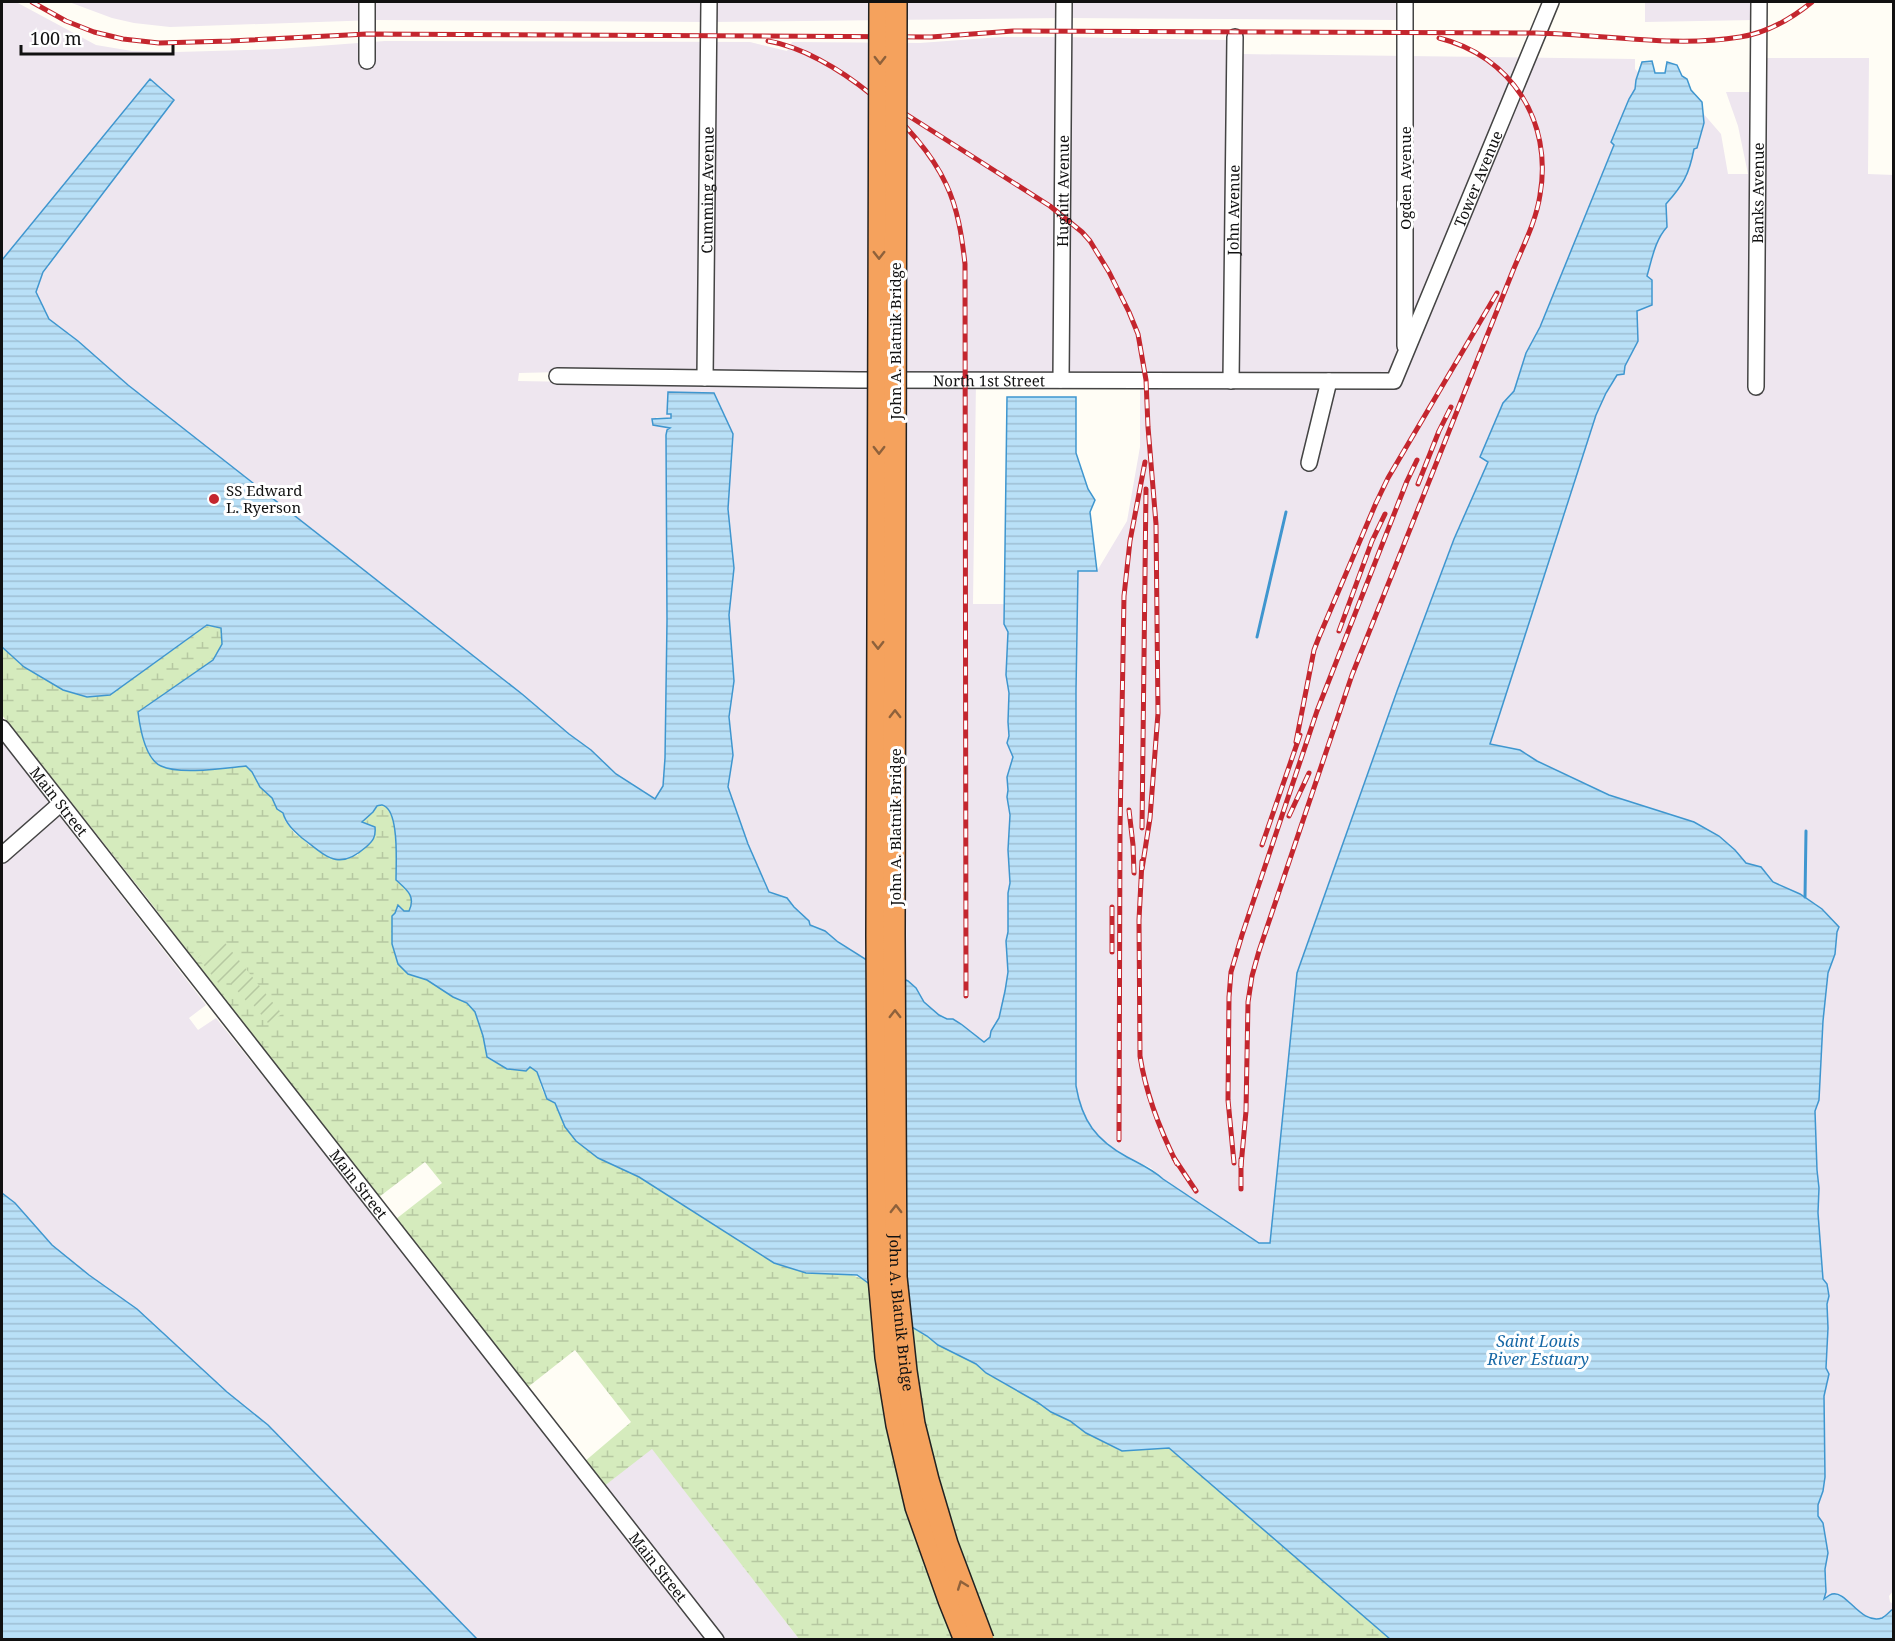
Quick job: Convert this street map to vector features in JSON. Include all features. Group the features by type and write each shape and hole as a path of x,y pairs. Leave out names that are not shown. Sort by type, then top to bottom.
{"highway":[{"name":"John A. Blatnik Bridge","path":"880,2 877,936 879,1277 885,1357 897,1425 914,1495 949,1600 965,1640"},
{"name":"John A. Blatnik Bridge","path":"896,2 894,947 896,1277 906,1371 922,1458 947,1544 983,1640"}],"street":[{"path":"367,2 367,61"},
{"name":"Cumming Avenue","path":"705,378 709,2"},
{"name":"Hughitt Avenue","path":"1061,380 1064,2"},
{"name":"Ogden Avenue","path":"1405,2 1405,355"},
{"name":"Tower Avenue","path":"1405,355 1551,2"},
{"name":"Banks Avenue","path":"1756,387 1759,2"},
{"name":"John Avenue","path":"1231,381 1235,38"},
{"name":"North 1st Street","path":"557,376 1394,381 1405,355"},
{"path":"1309,463 1329,381"},
{"name":"Main Street","path":"2,728 716,1640"},
{"path":"2,855 60,804"}],"shaded area":[{"path":"2,2 16,2 96,45 132,51 278,49 385,41 750,42 787,51 792,42 920,43 1001,37 1064,37 1227,40 1241,54 1635,59 1635,69 1638,72 1635,89 1629,99 1614,145 1540,327 1526,353 1514,391 1503,403 1480,457 1488,461 1454,539 1397,691 1297,973 1270,1243 1259,1243 1163,1179 1151,1168 1125,1156 1096,1135 1082,1111 1076,1086 1078,570 1097,571 1127,521 1140,447 1140,380 976,381 973,604 1004,604 1004,624 1008,632 1006,675 1009,693 1009,736 1007,743 1013,757 1007,777 1010,815 1008,850 1010,883 1006,941 1008,972 999,1018 990,1037 984,1042 961,1024 939,1015 924,1002 916,988 881,969 838,942 825,931 810,925 787,898 769,892 748,844 728,787 733,755 729,717 734,681 729,615 734,568 728,509 730,482 714,393 667,414 671,414 671,418 656,417 664,426 670,428 666,435 665,758 663,786 655,799 616,774 591,750 522,694 128,385 49,319 36,292 43,272 174,100 150,80 2,260","holes":["860,372 860,388 518,381 519,373"]},
{"path":"69,2 1400,2 1400,20 1064,18 709,22 376,20 170,27 112,18"},
{"path":"1645,2 1754,2 1754,20 1645,22"},
{"path":"1764,58 1869,58 1868,174 1894,175 1894,1590 1889,1596 1894,1609 1882,1618 1861,1614 1843,1597 1824,1600 1828,1553 1823,1523 1818,1516 1818,1505 1825,1477 1824,1396 1829,1374 1826,1369 1829,1296 1827,1284 1823,1279 1822,1266 1815,1111 1819,1100 1828,973 1835,954 1837,931 1822,909 1800,894 1773,882 1761,867 1746,863 1719,836 1694,822 1609,795 1537,761 1520,750 1490,744 1596,415 1617,375 1624,373 1625,366 1638,341 1637,311 1657,243 1661,233 1667,227 1666,204 1680,188 1694,149 1697,148 1704,123 1702,112 1721,134 1728,174 1748,174 1738,126 1726,92 1763,92"},
{"path":"2,739 206,1005 189,1018 198,1030 216,1018 594,1493 652,1448 799,1639 477,1639 268,1425 227,1392 137,1309 52,1245 15,1203 2,1193"}],"green space":[{"path":"208,625 221,628 223,644 213,660 138,712 161,766 184,770 246,766 260,787 272,798 277,809 283,813 285,821 295,834 310,846 353,856 358,855 362,822 376,806 386,807 390,812 395,831 396,880 411,897 409,911 395,913 392,920 395,943 408,974 427,980 467,1003 475,1012 487,1058 507,1069 530,1067 537,1072 545,1095 555,1103 565,1127 598,1158 639,1177 806,1273 849,1274 863,1279 875,1288 910,1326 938,1345 976,1364 986,1373 1070,1421 1086,1433 1121,1451 1169,1448 1390,1639 799,1639 652,1449 603,1487 584,1462 631,1422 575,1350 528,1387 396,1219 442,1183 425,1162 379,1197 281,1075 148,899 2,715 2,647 24,667 63,690 87,697 110,695"},
{"path":"222,939 282,1014 268,1023 250,1001 247,1002 227,979 219,984 198,958"}],"water":[{"name":"Saint Louis River Estuary","path":"1652,61 1655,73 1665,73 1667,62 1677,65 1682,76 1687,79 1691,90 1702,102 1704,123 1697,148 1694,149 1684,179 1666,204 1667,227 1652,256 1647,276 1652,280 1652,305 1637,311 1638,341 1625,366 1624,374 1617,375 1596,415 1490,744 1520,750 1537,761 1609,795 1694,822 1719,836 1746,863 1761,867 1773,882 1800,894 1822,909 1839,927 1835,954 1828,973 1819,1100 1815,1111 1822,1266 1823,1279 1827,1284 1829,1296 1826,1368 1829,1374 1824,1396 1825,1477 1818,1505 1818,1516 1823,1523 1828,1553 1824,1599 1832,1594 1838,1594 1867,1617 1874,1619 1882,1618 1893,1609 1893,1639 1390,1639 1169,1448 1122,1451 1086,1433 1070,1421 986,1373 976,1364 938,1345 910,1326 875,1288 857,1275 806,1273 774,1263 639,1177 598,1158 576,1141 565,1127 555,1103 547,1099 537,1072 530,1067 526,1071 507,1069 487,1057 475,1012 467,1003 427,980 408,974 398,964 392,944 392,916 398,905 404,911 409,911 411,897 396,880 395,831 390,812 386,807 377,806 362,822 375,827 374,836 368,845 348,859 332,859 318,851 293,830 283,813 277,809 272,798 260,787 246,766 179,770 161,766 151,757 144,742 138,712 213,660 222,644 221,628 207,625 110,695 87,697 63,690 24,667 2,647 2,260 150,79 174,100 43,272 36,292 49,319 128,385 522,694 591,750 616,774 655,799 663,786 665,758 666,435 670,428 653,425 652,419 671,418 671,414 667,414 668,392 714,393 733,434 728,509 734,568 729,615 734,681 729,717 733,755 728,787 748,844 769,892 787,898 809,921 810,925 825,931 838,942 881,969 908,981 916,988 924,1002 939,1015 953,1019 984,1042 990,1037 999,1018 1008,972 1006,941 1010,883 1008,850 1010,815 1007,777 1013,757 1007,743 1009,736 1009,693 1006,675 1008,632 1004,624 1007,397 1076,397 1076,453 1088,489 1095,500 1090,512 1097,571 1078,571 1076,1086 1087,1119 1107,1144 1155,1172 1259,1243 1270,1243 1297,973 1397,691 1454,539 1488,462 1480,457 1503,403 1514,391 1526,353 1540,327 1614,145 1611,142 1635,89 1642,62"},
{"path":"2,1193 15,1203 52,1245 137,1309 227,1392 268,1425 477,1639 2,1639"}],"waterway":[{"path":"1257,637 1286,512"},
{"path":"1805,897 1806,831"}],"railway":[{"path":"32,2 66,21 94,32 123,39 159,43 367,34 931,37 1013,31 1536,33 1690,41 1740,37 1760,32 1796,14 1812,2"},
{"path":"1241,1166 1246,1111 1248,1002 1259,951 1352,675 1528,235 1540,195 1542,168 1540,142 1533,118 1521,96 1506,76 1487,60 1465,47 1439,38"},
{"path":"768,41 793,48 819,60 846,76 895,116 916,138 933,161 954,203 959,223 965,264 966,996"},
{"path":"890,104 1050,206 1082,232 1109,272 1138,334 1146,380 1156,524 1158,713 1150,818 1142,869"},
{"path":"1296,742 1314,650 1376,503 1388,478 1497,293"},
{"path":"1418,484 1451,407"},
{"path":"1234,1163 1228,1100 1231,972 1317,711 1417,460"},
{"path":"1119,1140 1120,829 1124,596 1130,541 1145,462"},
{"path":"1142,828 1146,489"},
{"path":"1339,631 1372,541 1385,514"},
{"path":"1262,845 1300,735"},
{"path":"1289,816 1309,773"},
{"path":"1129,810 1134,873"},
{"path":"1142,861 1139,920 1140,1056 1154,1112 1177,1164"},
{"path":"1112,907 1112,952"},
{"path":"1174,1158 1196,1191"},
{"path":"1241,1159 1241,1189"}],"place":[{"name":"SS Edward L. Ryerson","path":"214,499"}]}
